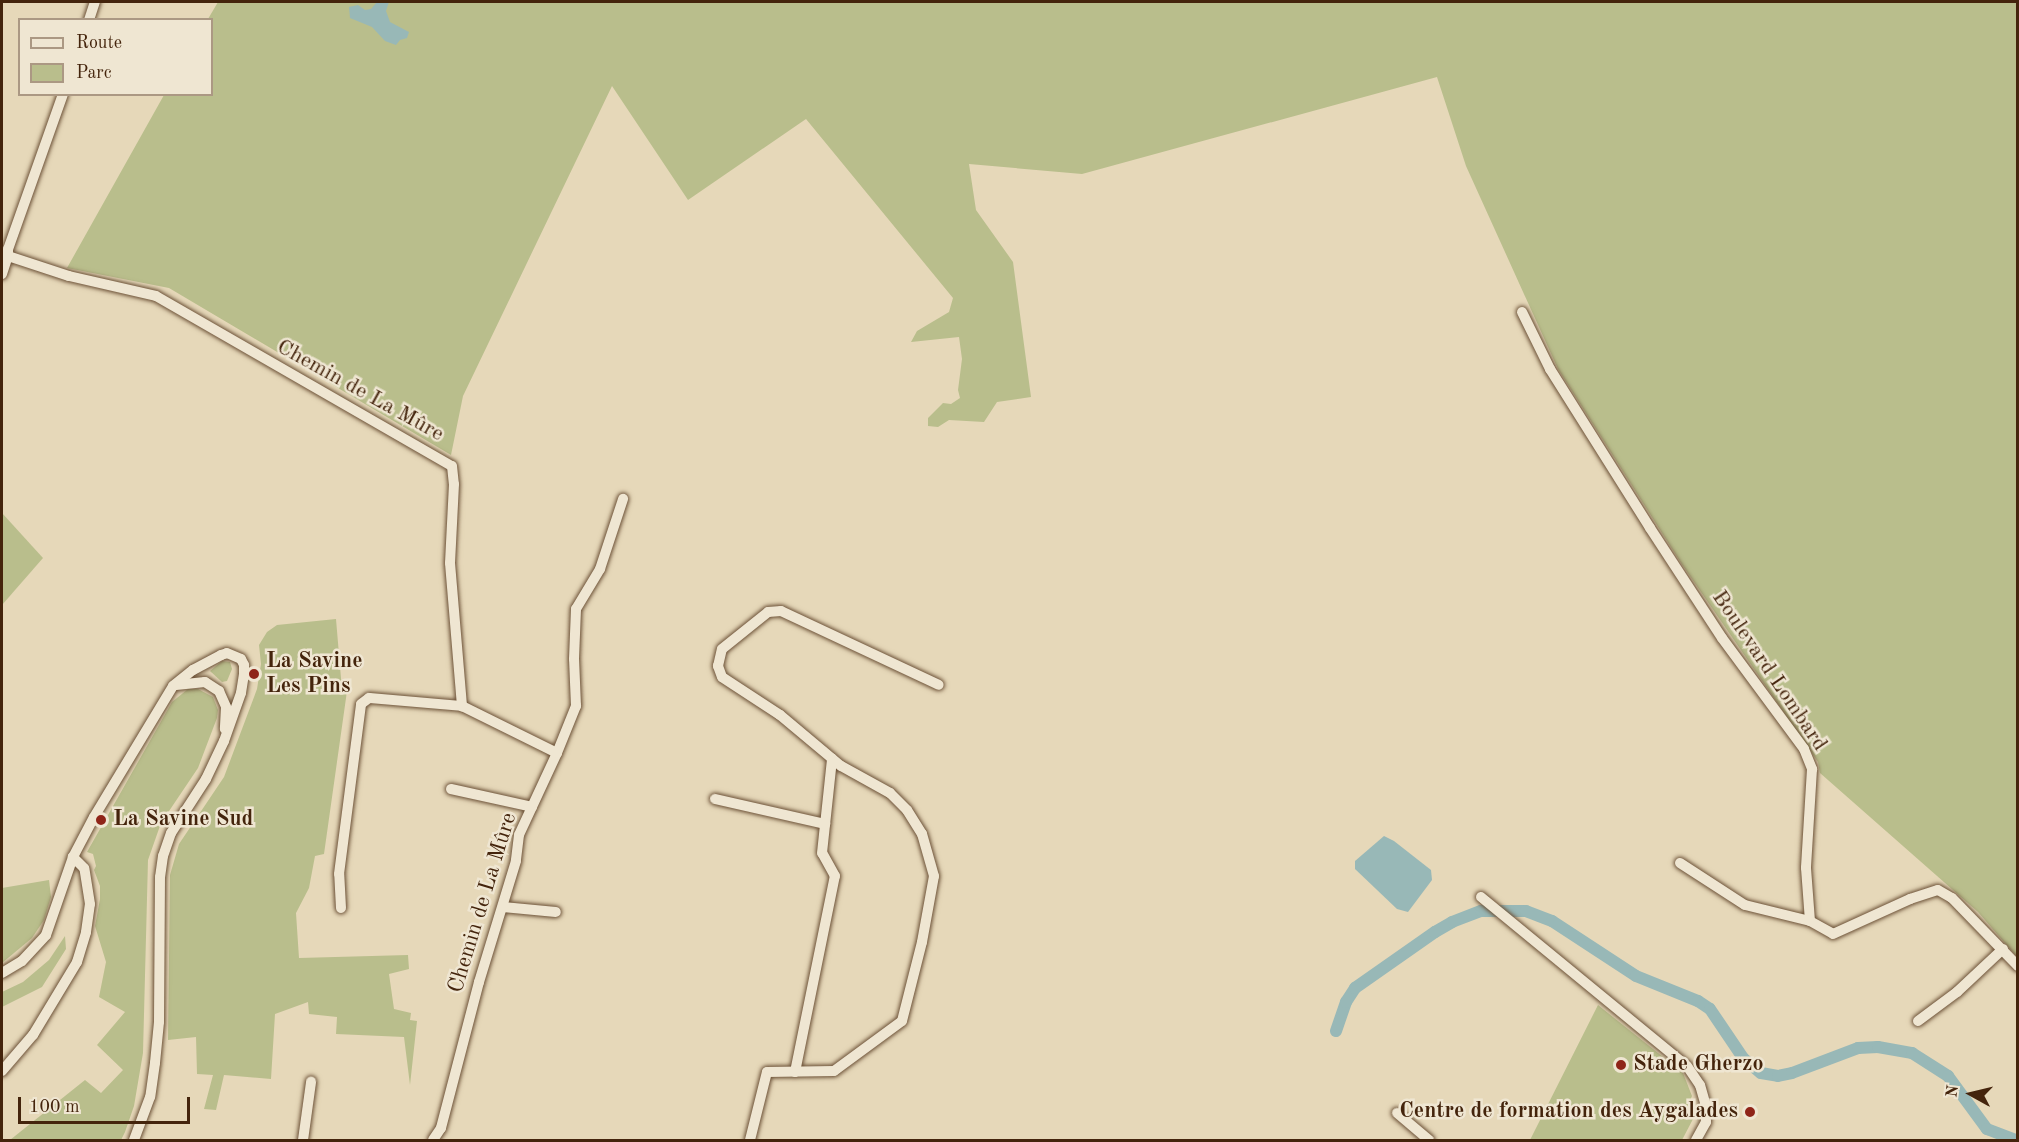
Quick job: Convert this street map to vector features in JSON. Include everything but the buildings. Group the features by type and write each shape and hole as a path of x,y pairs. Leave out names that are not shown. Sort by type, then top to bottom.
{"street":[{"path":"90,18 95,2"},
{"path":"2,274 8,249 62,96"},
{"name":"Chemin de La Mûre","path":"8,256 69,276 156,296 452,466 454,484 450,563 462,706"},
{"name":"Boulevard Lombard","path":"1522,312 1550,369 1650,528 1722,638 1804,749 1812,769 1806,868 1810,921"},
{"name":"Chemin de La Mûre","path":"433,1140 443,1119 479,982 516,861 519,835 576,706 574,659 576,609 600,569 623,499"},
{"path":"750,1140 767,1072 834,1071 902,1021 922,942 934,876 922,834 907,810 890,793 832,759 780,715 722,677 718,666 722,649 768,612 781,611 939,685"},
{"path":"2,973 21,961 46,935 54,918 66,873 94,817 173,686 192,670 227,653 241,659 244,674 235,715 206,779 171,833 163,856 159,877 159,1022 155,1063 150,1096 134,1140"},
{"path":"173,686 185,682 205,682 219,691 226,707 224,741"},
{"path":"341,908 339,874 361,704 369,698 462,706 557,753"},
{"path":"795,1072 835,876 822,853 832,759"},
{"path":"451,789 532,807"},
{"path":"715,799 825,824"},
{"path":"2,1071 33,1035 77,962 86,932 90,904 84,868 74,857"},
{"path":"1680,863 1745,905 1810,921 1833,933 1911,899 1938,890 1952,898 2018,966"},
{"path":"1482,897 1506,920 1687,1066 1700,1085 1705,1103 1706,1122 1696,1140"},
{"path":"503,907 556,912"},
{"path":"1918,1022 1957,992 2003,949"},
{"path":"303,1140 311,1082"},
{"path":"1397,1113 1429,1140"}],"green space":[{"path":"218,2 2017,2 2017,957 1978,912 1820,773 1818,762 1681,563 1558,369 1466,166 1437,77 1082,174 969,164 976,210 1013,262 1031,397 997,402 984,422 949,420 938,427 928,426 928,418 943,403 951,404 960,398 958,390 962,359 959,337 911,342 917,331 949,312 953,298 806,119 688,200 612,86 463,396 451,455 169,288 67,268 163,96 213,96 213,18 209,18"},
{"path":"2,513 43,558 2,605"},
{"path":"336,619 342,690 347,691 324,854 315,856 309,888 296,913 299,958 408,955 409,969 389,974 394,1009 411,1013 410,1020 417,1021 410,1085 404,1037 336,1034 337,1017 309,1014 308,1002 275,1014 271,1079 224,1075 216,1110 204,1109 213,1075 197,1074 196,1037 168,1040 170,875 179,844 224,777 257,689 261,664 259,645 267,632 277,625"},
{"path":"222,661 230,662 232,669 227,681 222,682 210,671"},
{"path":"188,689 198,689 213,697 218,710 217,718 198,768 161,823 148,860 143,1053 134,1106 125,1132 121,1140 10,1140 85,1080 101,1093 123,1070 97,1045 125,1012 99,997 106,962 95,926 100,886 94,870 96,866 93,854 87,852 172,702"},
{"path":"49,880 51,897 44,920 32,938 2,963 2,888"},
{"path":"65,936 66,949 42,987 2,1007 2,992 23,982 49,960"},
{"name":"Stade Gherzo","path":"1598,1005 1683,1073 1692,1096 1686,1110 1693,1119 1682,1140 1530,1140"}],"water":[{"path":"377,2 389,2 386,11 390,22 409,32 407,38 400,40 396,45 385,41 372,27 350,18 349,7 358,5 365,10 371,9"},
{"path":"1384,836 1394,841 1431,870 1432,880 1408,912 1397,909 1355,869 1355,861"}],"waterway":[{"path":"1336,1031 1346,1002 1355,988 1435,932 1452,922 1481,911 1526,911 1552,921 1636,976 1698,1001 1710,1009 1743,1058 1761,1073 1778,1076 1792,1073 1858,1048 1878,1047 1912,1053 1948,1076 1987,1129 2016,1140"}],"place":[{"name":"La Savine Les Pins","path":"254,674"},
{"name":"La Savine Sud","path":"101,820"},
{"name":"Stade Gherzo","path":"1621,1065"},
{"name":"Centre de formation des Aygalades","path":"1750,1112"}]}
